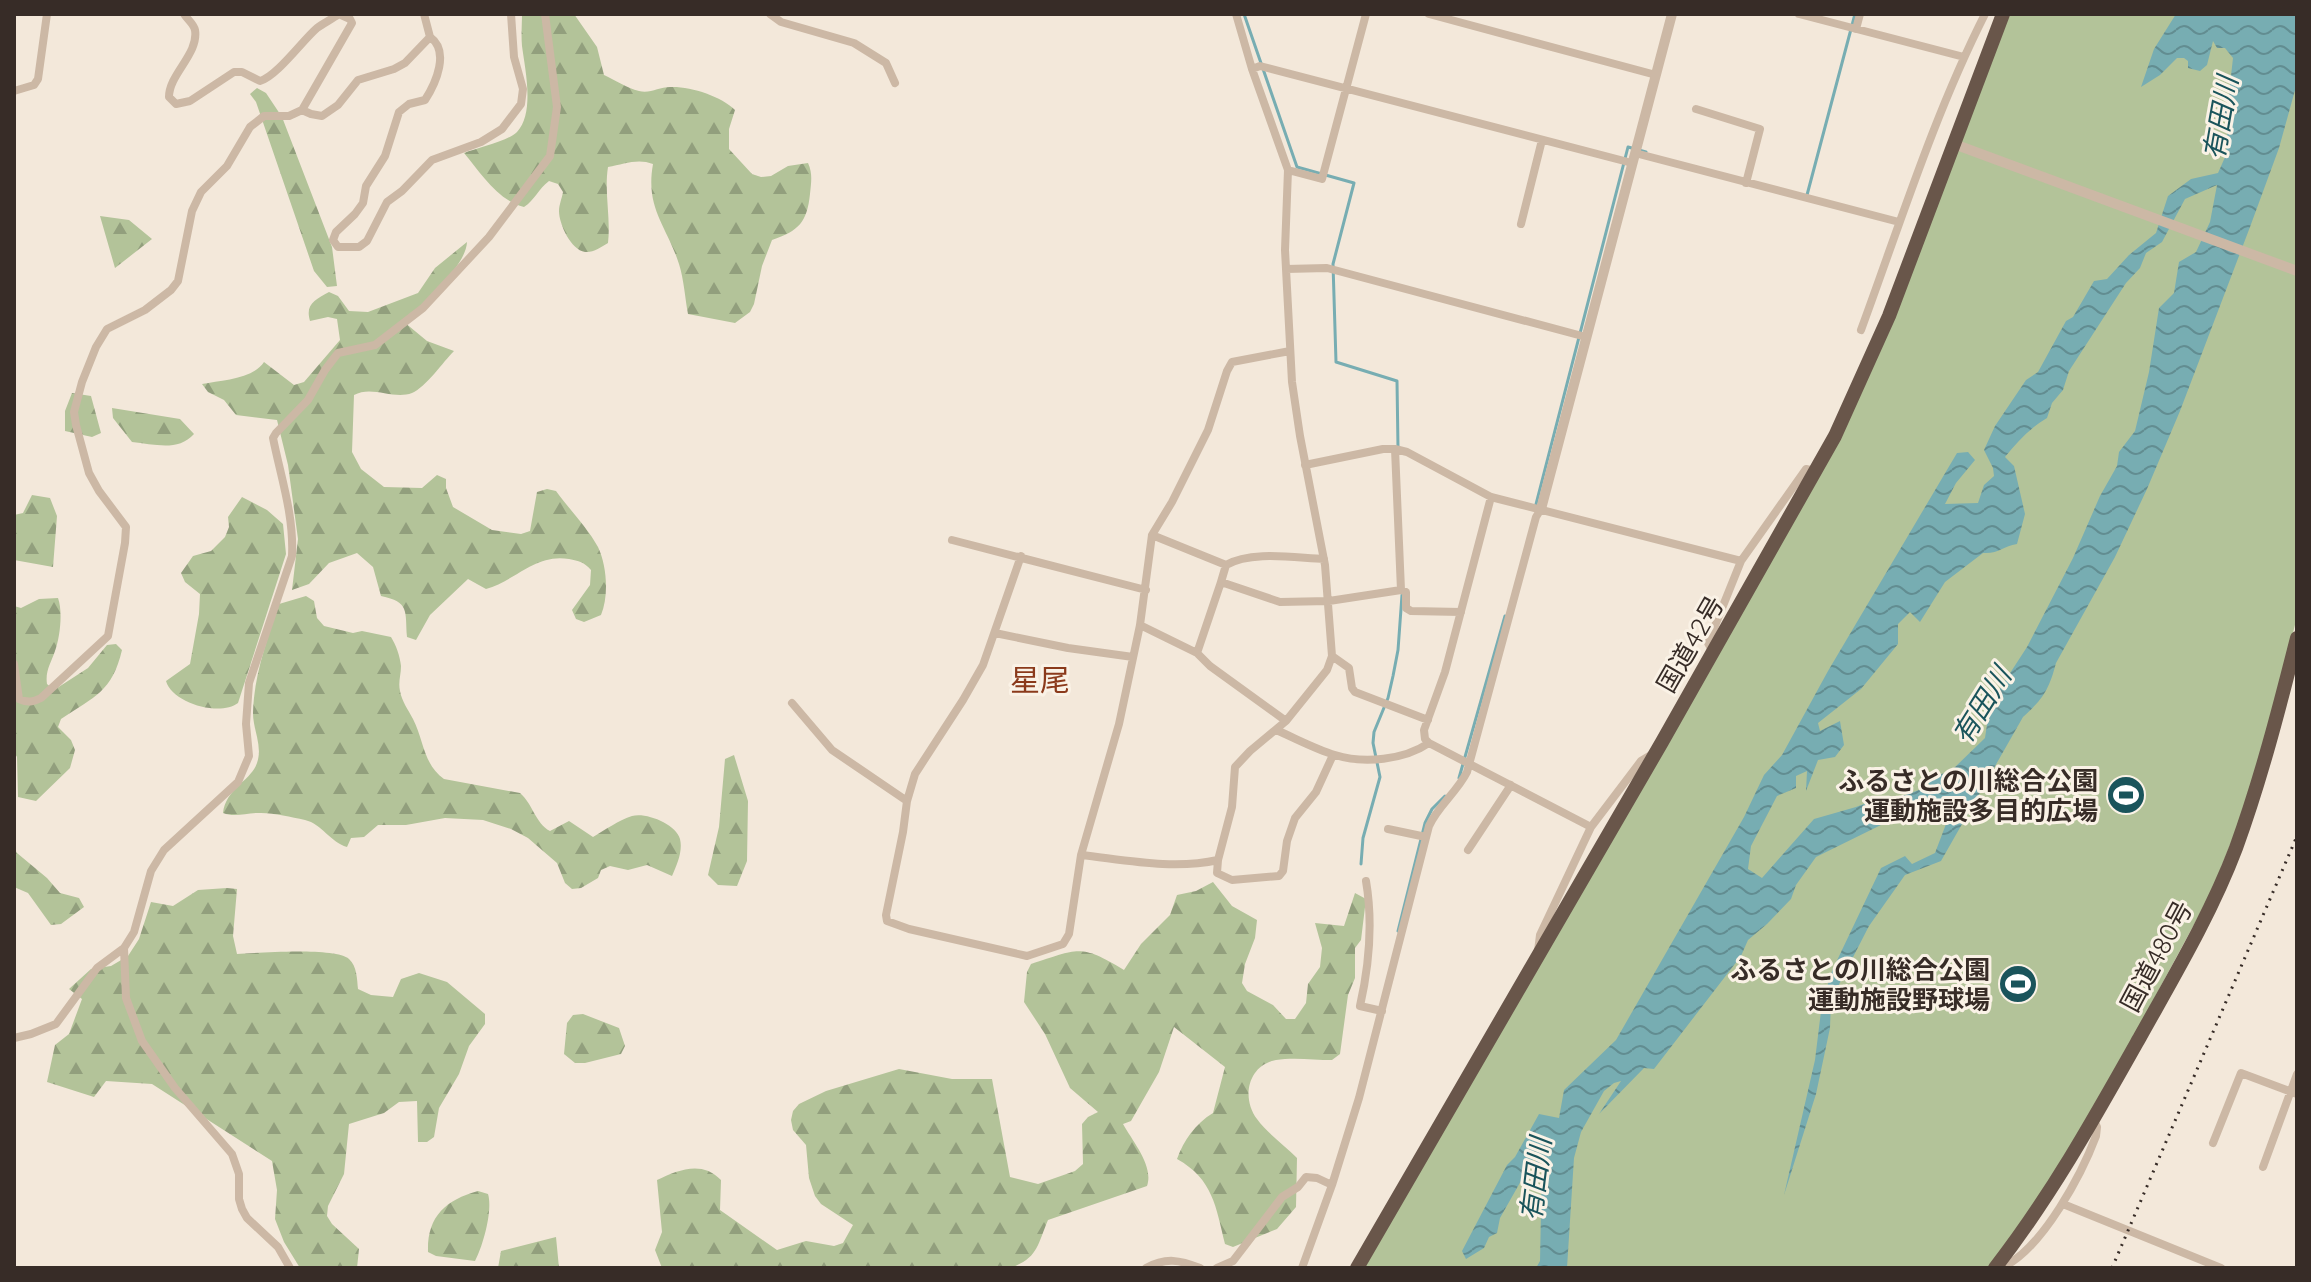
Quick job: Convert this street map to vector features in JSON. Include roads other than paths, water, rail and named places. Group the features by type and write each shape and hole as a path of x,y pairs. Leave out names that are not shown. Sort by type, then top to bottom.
{"highway":[{"name":"国道42号","path":"1357,1268 1713,652 1852,402 1959,146 2003,14"},
{"name":"国道480号","path":"1997,1266 2057,1182 2094,1120 2181,963 2228,868 2270,739 2297,638"}],"street":[{"path":"14,91 34,85 38,79 47,14"},
{"path":"14,664 19,699 33,702 108,636 126,527 89,473 74,412 96,347 107,329 145,310 171,290 178,281 192,211 201,192 227,166 250,127 264,116 289,116 302,110 352,23 339,14 319,27 270,79 260,81 242,72 234,72 190,101 176,104 169,97 169,89 190,55 195,33 184,14"},
{"path":"424,14 430,37 440,49 433,87 425,100 409,104 399,112 385,156 366,186 363,203 336,232 333,240 338,247 359,247 367,241 387,202 432,160 481,142 502,129 512,117 521,104 523,89 514,57 511,14"},
{"path":"14,1038 56,1024 97,968 124,948 134,932 151,871 164,850 238,782 249,756 246,724 249,683 292,556 286,487 273,438 308,400 338,353 375,345 423,308 489,237 550,156 557,107 545,14"},
{"path":"770,14 781,22 854,43 886,63 895,83"},
{"path":"1236,14 1288,170 1286,269 1290,351 1296,410 1324,559 1332,656 1327,670 1286,721 1235,767 1232,807 1217,873 1232,880 1279,876 1283,871 1287,841 1295,818 1316,792 1333,755"},
{"path":"1288,170 1322,179 1366,14"},
{"path":"1429,14 1656,75"},
{"path":"1302,1268 1359,1098 1426,837 1433,816 1458,787 1469,764 1536,517 1541,509 1672,14"},
{"path":"1799,14 1964,57"},
{"path":"1856,29 1860,14"},
{"path":"1861,330 1899,222 1964,57 1985,14"},
{"path":"302,110 322,116 338,105 358,80 405,63 430,37"},
{"path":"1252,69 1260,66 1542,140 1746,183 1899,222"},
{"path":"1696,109 1760,129 1746,183"},
{"path":"1521,224 1542,140"},
{"path":"1959,146 2297,271"},
{"path":"1286,269 1327,268 1586,337"},
{"path":"1021,556 974,683 915,774 886,915 887,921 894,925 1027,956 1063,944 1069,934 1081,855 1119,724 1140,625 1152,535 1208,430 1232,362 1290,351"},
{"path":"1305,465 1395,449 1407,452 1491,497 1741,561"},
{"path":"1395,449 1401,590"},
{"path":"1713,652 1708,643 1711,633 1741,561 1806,469 1816,471"},
{"path":"1491,497 1445,672 1424,734 1429,743 1591,827"},
{"path":"1152,535 1226,565"},
{"path":"952,540 1146,590"},
{"path":"1197,653 1226,565 1237,558 1275,556 1324,559"},
{"path":"1221,582 1280,602 1329,601 1401,590 1406,592 1408,610 1461,612"},
{"path":"1140,625 1197,653 1210,666 1286,721"},
{"path":"995,633 1133,657"},
{"path":"1332,656 1349,668 1355,692 1428,720"},
{"path":"792,703 832,750 907,801"},
{"path":"1276,730 1333,755 1360,759 1396,757 1429,743"},
{"path":"1539,956 1537,947 1540,935 1591,827 1641,761 1654,755"},
{"path":"1468,850 1511,785"},
{"path":"1388,829 1426,837"},
{"path":"1081,855 1188,865 1218,860"},
{"path":"1366,881 1368,957 1360,1006 1382,1011"},
{"path":"124,948 126,998 142,1041 175,1088 232,1154 239,1174 242,1209 247,1218 278,1247 290,1268"},
{"path":"2213,1143 2241,1073 2294,1093"},
{"path":"2263,1167 2294,1093 2297,1074"},
{"path":"1997,1266 2007,1265 2018,1258 2063,1204 2096,1136 2094,1120"},
{"path":"1217,1268 1233,1261 1282,1197 1298,1187 1306,1177 1332,1185"},
{"path":"2063,1204 2221,1268"},
{"path":"1146,1268 1155,1263 1179,1260 1200,1268"}],"water":[{"path":"2176,14 2297,14 2297,83 2279,148 2180,411 2147,489 2115,557 2056,663 2048,687 2023,717 1941,861 1905,875 1869,926 1831,1000 1830,1028 1816,1094 1784,1195 1815,1060 1822,1003 1832,971 1881,868 1905,856 1912,864 1935,853 1954,803 1883,824 1816,857 1796,885 1791,899 1748,940 1741,956 1654,1069 1644,1068 1599,1114 1621,1081 1604,1091 1581,1132 1574,1158 1567,1268 1536,1268 1540,1261 1542,1160 1537,1164 1534,1158 1500,1218 1497,1233 1489,1237 1484,1248 1466,1259 1462,1251 1507,1165 1515,1157 1539,1114 1559,1118 1564,1090 1616,1040 1744,817 1764,775 1782,755 1957,453 1968,452 1975,460 1956,483 1945,504 1978,503 1984,485 1994,476 1984,450 1995,426 2026,380 2038,372 2066,321 2073,317 2094,281 2107,279 2129,255 2156,233 2168,196 2191,179 2218,173 2226,155 2228,120 2223,116 2228,102 2233,58 2225,48 2217,48 2213,41 2207,65 2200,71 2188,68 2188,61 2184,58 2177,58 2160,75 2141,87 2154,49","holes":["2217,185 2210,222 2196,252 2179,262 2174,293 2159,308 2149,372 2135,431 2119,452 2117,466 2027,647 1990,704 1985,738 1952,770 1926,780 1930,786 1897,798 1884,796 1814,819 1762,878 1748,869 1751,846 1777,796 1796,788 1796,776 1807,771 1806,791 1818,760 1835,757 1844,745 1840,721 1820,731 1818,723 1861,689 1898,644 1898,624 1910,612 1920,622 1945,582 1983,553 2017,544 2025,514 2014,466 2005,457 2024,436 2047,418 2052,403 2063,390 2069,371 2126,283 2140,268 2146,253 2162,242 2185,199"]}],"waterway":[{"path":"1244,14 1297,167 1354,183 1333,264 1336,362 1397,381 1398,448"},
{"path":"1807,195 1855,14"},
{"path":"1535,508 1628,147 1646,152"},
{"path":"1361,864 1363,838 1380,777 1373,743 1374,732 1393,676 1402,595"},
{"path":"1459,778 1505,616"},
{"path":"1398,931 1425,823 1432,809 1445,796"}],"railway":[{"path":"2112,1268 2297,836"}],"place":[{"name":"ふるさとの川総合公園 運動施設多目的広場","path":"2126,795"},
{"name":"ふるさとの川総合公園 運動施設野球場","path":"2018,984"}],"district":[{"name":"星尾","path":"1040,680"}],"water label":[{"name":"有田川","path":"2220,118"},
{"name":"有田川","path":"1981,705"},
{"name":"有田川","path":"1535,1179"}]}
